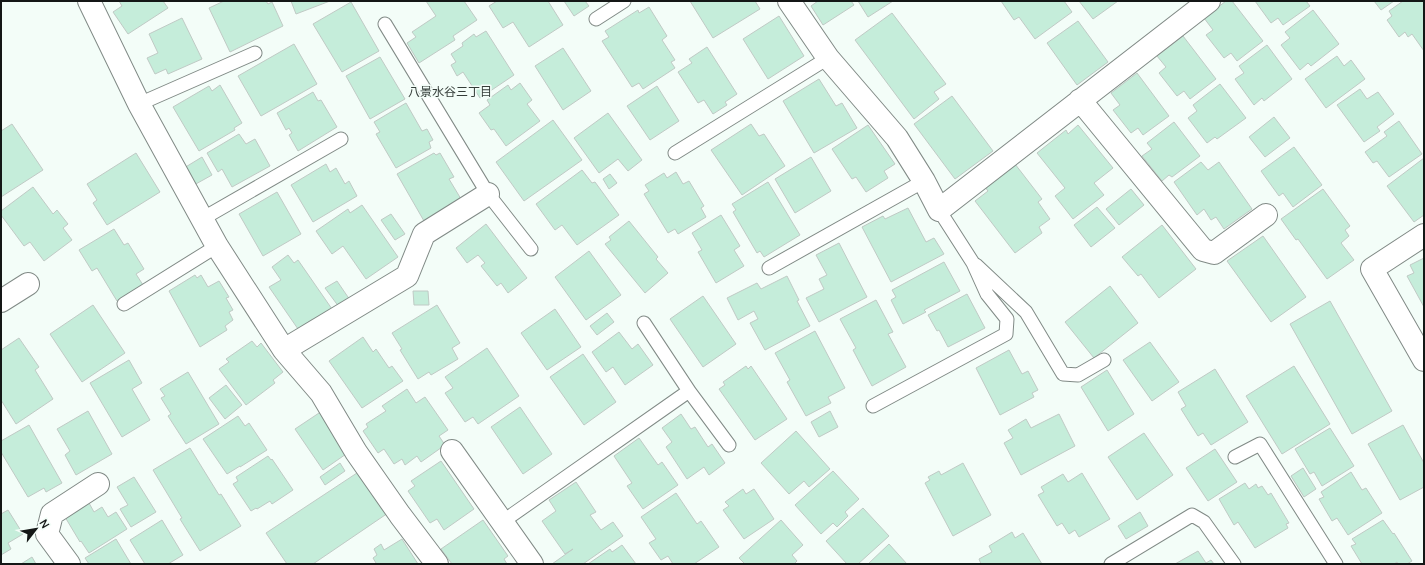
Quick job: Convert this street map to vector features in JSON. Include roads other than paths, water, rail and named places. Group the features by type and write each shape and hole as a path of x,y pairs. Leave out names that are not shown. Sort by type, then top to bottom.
{"street":[{"path":"89,1 139,104 217,246 284,350 321,393 356,452 400,515 437,564"},
{"path":"789,1 828,58 897,138 924,181 939,210 1209,1"},
{"path":"1080,100 1203,250 1214,253 1266,215"},
{"path":"284,350 407,276 424,234 488,194"},
{"path":"1424,235 1372,269 1424,360"},
{"path":"1,301 28,284"},
{"path":"452,451 532,564"},
{"path":"69,564 47,534 52,514 98,484"}],"lane":[{"path":"596,19 624,1"},
{"path":"385,24 488,194 531,249"},
{"path":"139,104 255,53"},
{"path":"675,152 828,58"},
{"path":"202,219 341,140"},
{"path":"769,268 924,181"},
{"path":"873,406 1006,334 1007,320 987,294 974,263 939,210"},
{"path":"124,304 217,246"},
{"path":"974,263 1026,312 1063,374 1078,375 1104,360"},
{"path":"644,324 689,392 729,445"},
{"path":"502,522 689,392"},
{"path":"1235,457 1260,444 1336,564"},
{"path":"1111,564 1192,515 1204,522 1234,564"}],"district":[{"name":"八景水谷三丁目","path":"450,92"}]}
